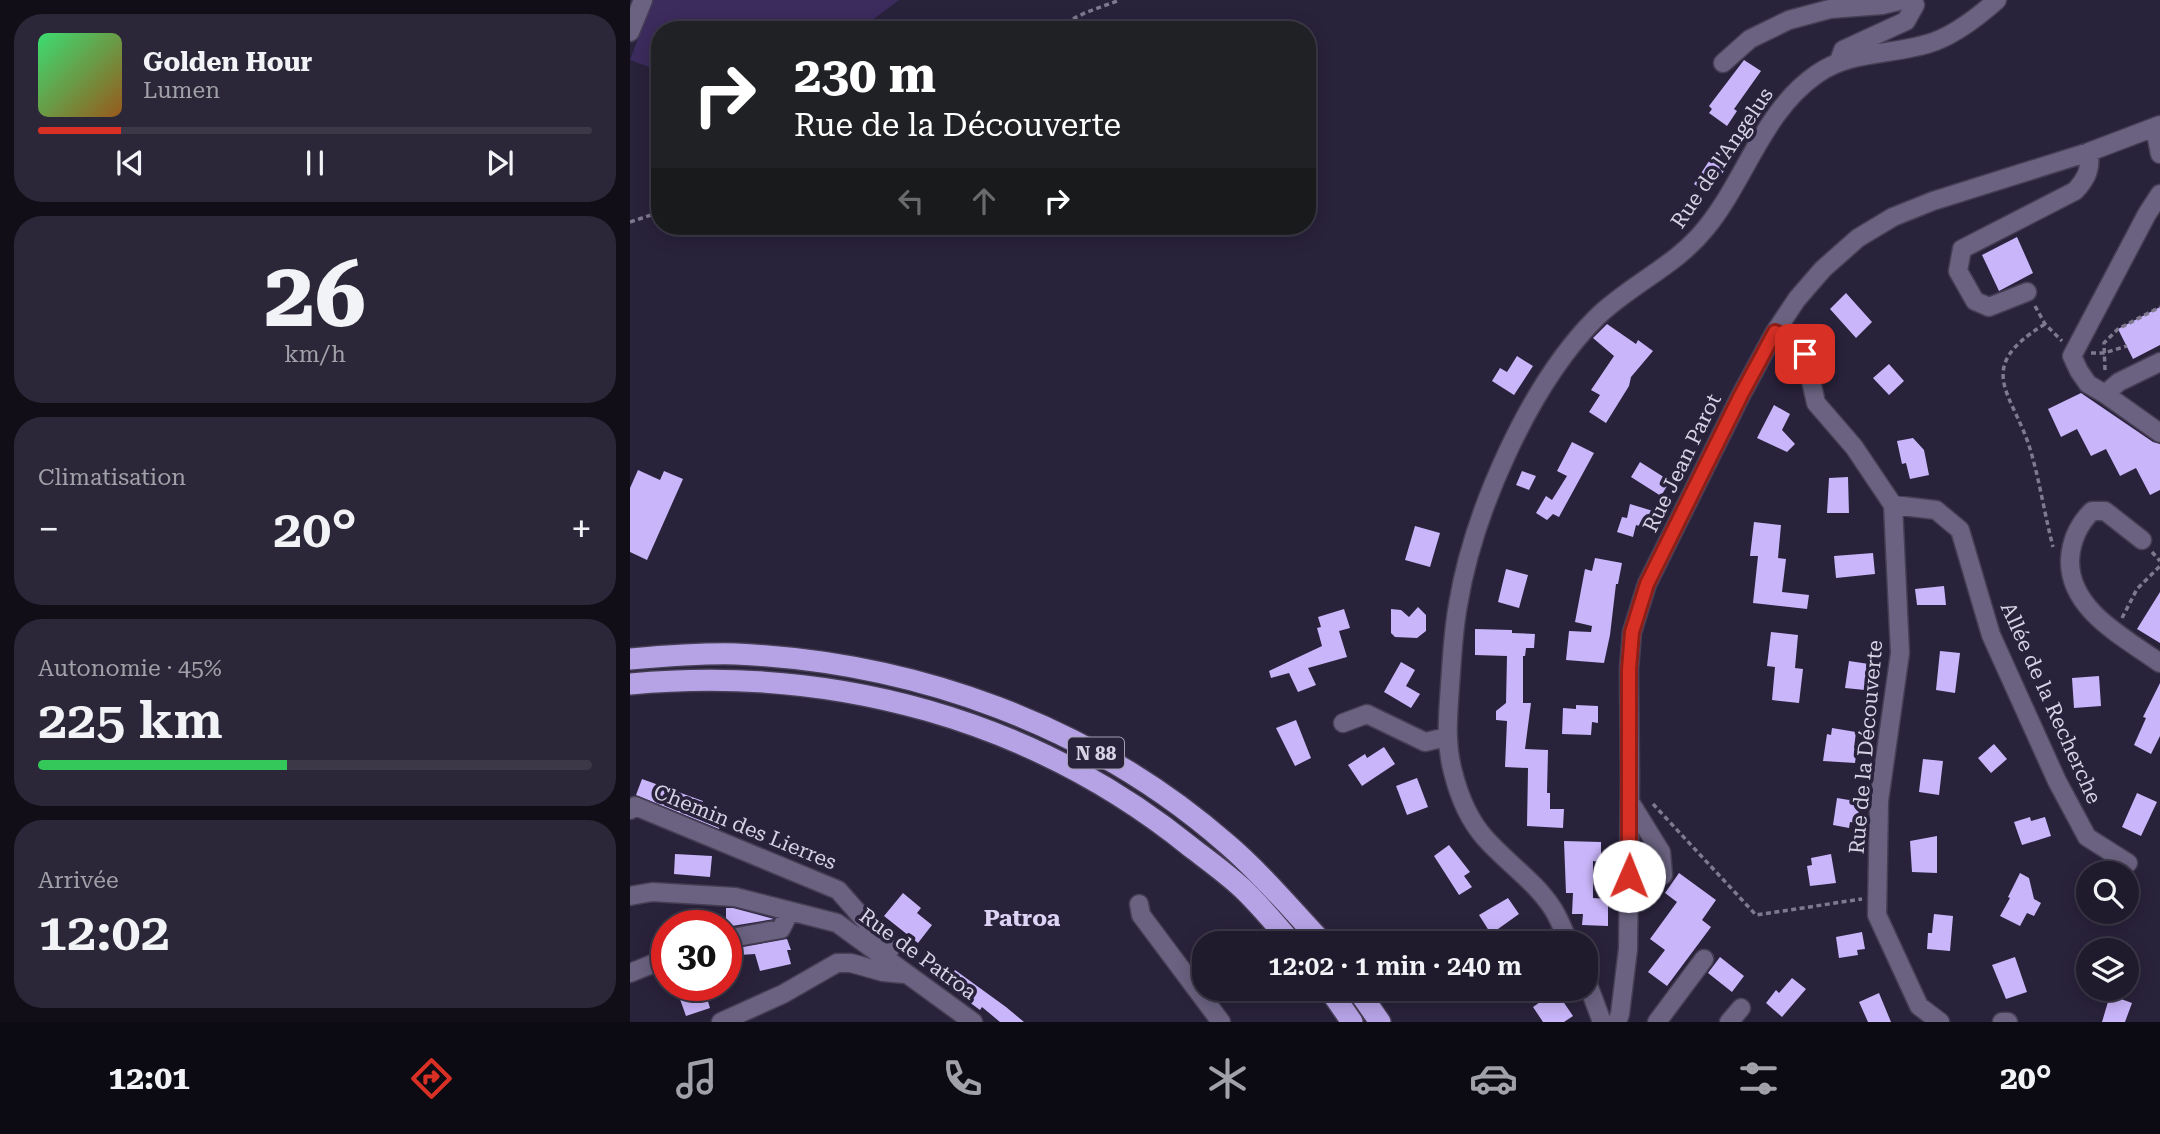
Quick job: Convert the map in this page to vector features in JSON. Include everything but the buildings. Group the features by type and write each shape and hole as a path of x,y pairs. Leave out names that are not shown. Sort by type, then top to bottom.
{"highway":[{"path":"630,648 640,658"},
{"name":"N 88","path":"640,658 734,654 815,660 895,675 961,692 1059,732 1128,771 1171,800 1226,843 1312,931"},
{"name":"N 88","path":"630,684 670,680 778,682 849,691 970,723 1043,752 1106,786 1156,819 1241,887 1281,931"},
{"path":"1337,1001 1352,1022"},
{"path":"1365,1001 1380,1022"}],"street":[{"path":"630,32 643,0"},
{"path":"1723,63 1750,38 1790,20 1830,9 1882,5 1903,0"},
{"path":"1839,61 1843,50 1906,21 1915,5 1910,0"},
{"name":"Rue de l'Angelus","path":"1563,931 1553,910 1524,873 1484,837 1463,804 1452,769 1447,737 1458,605 1470,555 1495,479 1517,431 1569,351 1596,318 1687,249 1705,229 1788,100 1816,74 1839,61 1935,41 1973,21 1997,0"},
{"path":"2158,126 2160,154"},
{"name":"Rue Jean Parot","path":"1618,1022 1628,949 1629,669 1632,632 1647,584 1775,332 1797,299 1823,269 1858,239 1893,216 2090,152 2158,126"},
{"path":"2027,292 1989,307 1975,301 1958,271 1962,249 2075,191 2084,182 2091,167 2090,152"},
{"path":"2160,194 2072,356 2088,384 2160,433"},
{"path":"1775,332 1793,340 1805,354 1816,403 1854,447 1893,505"},
{"path":"2105,394 2119,382 2160,362"},
{"name":"Allée de la Recherche","path":"1893,505 1936,510 1960,530 1991,635 2057,781 2087,836 2125,861"},
{"name":"Rue de la Découverte","path":"1893,505 1900,653 1880,801 1877,915 1919,1006 1940,1022"},
{"path":"2142,540 2105,511 2092,511 2084,519 2071,547 2071,575 2084,603 2098,618 2160,663"},
{"path":"1343,723 1367,714 1425,743 1447,737"},
{"path":"1630,802 1661,852 1662,875"},
{"name":"Chemin des Lierres","path":"632,805 838,890 890,949 884,958"},
{"name":"Rue de Patroa","path":"630,897 653,892 735,897 837,923 973,1022"},
{"path":"1139,904 1142,915 1221,1022"},
{"path":"742,936 781,929 790,911"},
{"path":"1657,1022 1704,959"},
{"path":"721,1022 783,994 837,963 851,963 883,972 907,974"},
{"path":"630,974 651,965"},
{"path":"1594,1001 1602,1022"},
{"path":"2003,1022 2008,1022"}],"path":[{"path":"1068,21 1120,0"},
{"path":"630,222 651,215"},
{"path":"2105,394 2104,343 2118,329 2160,307"},
{"path":"2045,324 2023,338 2010,353 2003,376 2006,397 2030,450 2056,558 2071,575"},
{"path":"2116,631 2137,589 2160,566"},
{"path":"1657,808 1756,915 1878,896"}],"shaded area":[{"path":"652,0 899,0 871,21 651,21 651,68 630,60"}],"district":[{"name":"Patroa","path":"1022,918"}],"route":[{"path":"1629,876 1629,669 1632,632 1647,584 1775,332 1793,340 1805,354"}]}
